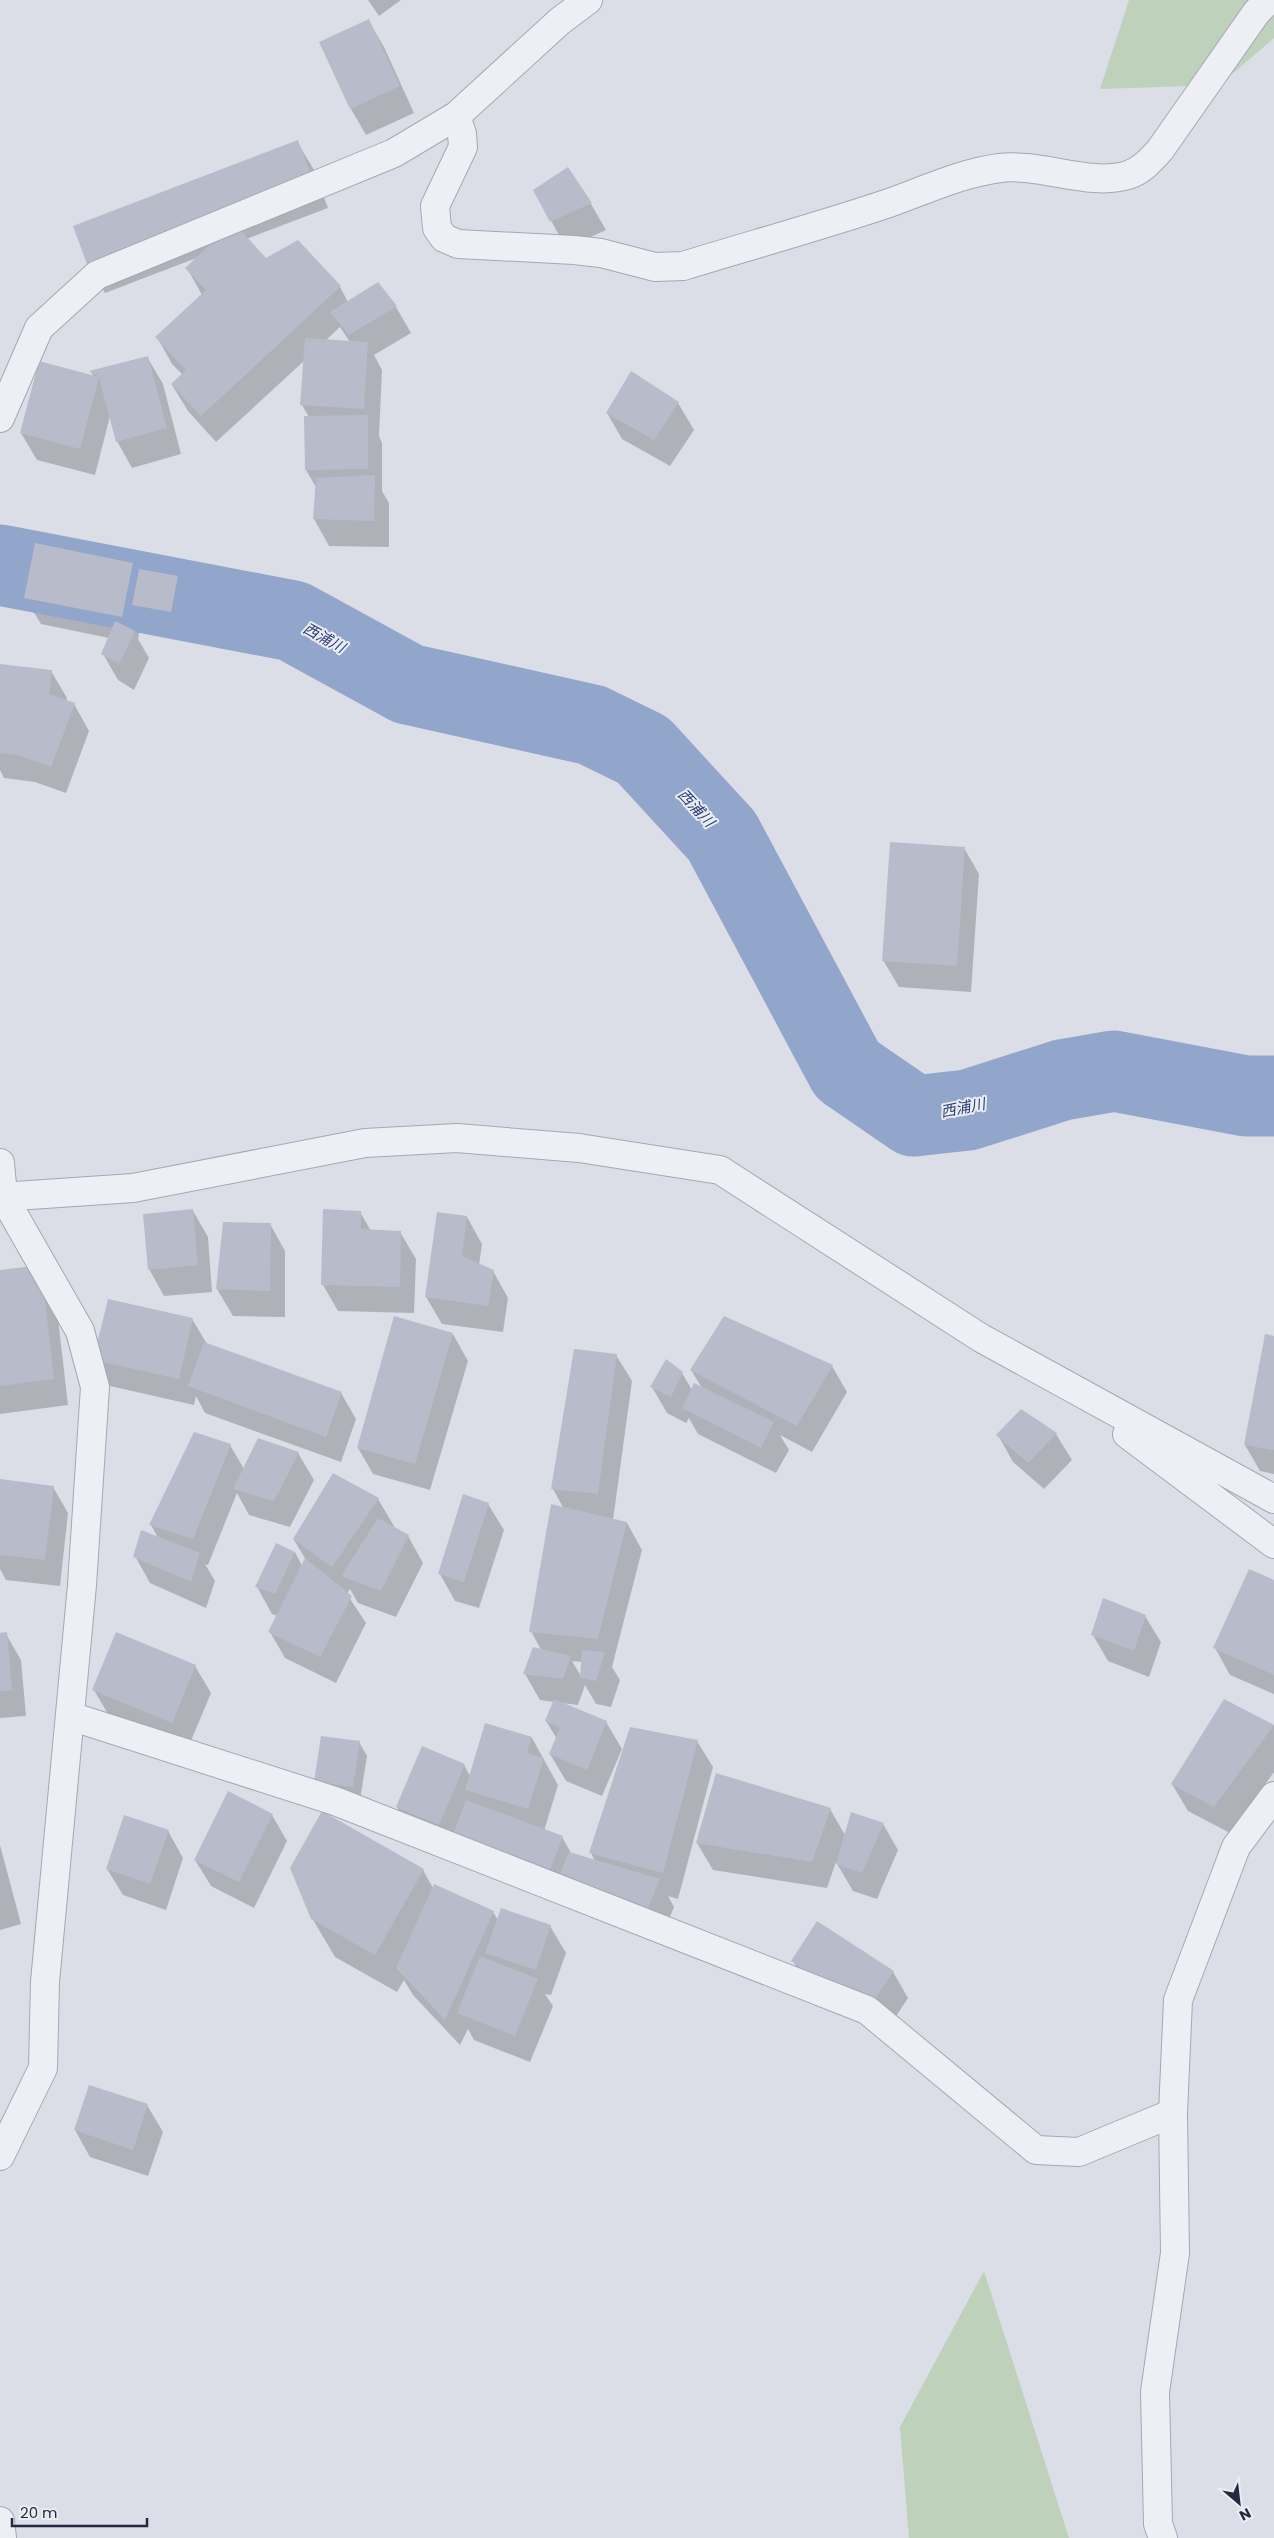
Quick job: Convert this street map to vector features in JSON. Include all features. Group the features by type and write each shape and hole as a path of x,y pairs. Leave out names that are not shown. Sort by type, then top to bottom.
{"street":[{"path":"0,418 39,328 97,275 394,153 456,116 560,21 588,0"},
{"path":"456,116 464,147 435,206 437,228 444,238 458,244 601,253 655,268 682,266 890,202 974,173 1016,168 1107,179 1129,175 1146,165 1160,150 1256,13 1268,0"},
{"path":"2,1197 133,1188 365,1143 457,1138 579,1148 720,1170 981,1338 1274,1499"},
{"path":"0,1163 2,1197 80,1331 96,1387 82,1585 45,1982 43,2068 0,2156"},
{"path":"1045,1373 1274,1544"},
{"path":"70,1716 335,1801 868,2010 1036,2150 1079,2152 1173,2113"},
{"path":"1163,2538 1158,2524 1155,2392 1175,2253 1173,2113 1178,2000 1236,1847 1274,1796"},
{"path":"0,2521 2,2538"}],"green space":[{"path":"1129,0 1274,0 1274,38 1219,85 1100,89"},
{"path":"984,2271 1069,2538 909,2538 900,2427"}],"building":[{"path":"369,19 400,86 350,109 319,42"},
{"path":"298,140 313,181 88,267 73,226"},
{"path":"568,167 592,203 550,222 533,190"},
{"path":"234,223 266,258 298,240 341,286 201,416 171,384 186,370 155,337 206,290 185,268"},
{"path":"378,282 397,306 349,335 330,312"},
{"path":"305,338 368,342 364,409 300,405"},
{"path":"148,356 167,428 116,442 99,377 89,371"},
{"path":"39,361 99,377 80,449 20,433"},
{"path":"631,371 679,402 654,440 606,413"},
{"path":"368,415 368,469 305,470 304,416"},
{"path":"375,475 374,521 313,519 316,478"},
{"path":"35,543 133,563 122,617 24,598"},
{"path":"139,569 178,576 171,612 132,605"},
{"path":"115,621 135,631 119,664 101,654"},
{"path":"0,664 52,670 49,694 75,703 51,767 18,755 0,753"},
{"path":"890,842 965,847 957,966 882,961"},
{"path":"193,1209 198,1265 148,1270 143,1214"},
{"path":"323,1209 361,1211 361,1229 401,1231 400,1287 321,1285"},
{"path":"437,1212 467,1216 462,1256 494,1270 488,1306 425,1297"},
{"path":"223,1222 271,1223 270,1291 216,1289"},
{"path":"41,1265 54,1379 0,1386 0,1270"},
{"path":"108,1299 193,1318 179,1379 93,1360"},
{"path":"394,1316 453,1333 415,1464 357,1448"},
{"path":"724,1316 833,1365 797,1426 690,1370"},
{"path":"1265,1334 1274,1336 1274,1450 1244,1445"},
{"path":"204,1342 342,1392 326,1437 188,1386"},
{"path":"574,1349 617,1354 598,1494 551,1489"},
{"path":"666,1359 683,1372 671,1397 650,1387"},
{"path":"694,1383 774,1422 761,1448 682,1408"},
{"path":"1021,1409 1057,1433 1028,1463 996,1435"},
{"path":"194,1432 231,1444 193,1539 149,1525"},
{"path":"258,1438 299,1452 274,1501 233,1489"},
{"path":"333,1473 379,1498 332,1567 293,1539"},
{"path":"0,1479 54,1486 45,1560 0,1555"},
{"path":"463,1494 489,1503 464,1582 438,1574"},
{"path":"551,1504 627,1522 598,1639 529,1632"},
{"path":"378,1518 409,1535 381,1591 341,1576"},
{"path":"141,1530 200,1553 191,1582 133,1557"},
{"path":"276,1543 295,1552 275,1594 255,1587"},
{"path":"305,1558 352,1596 320,1657 268,1632"},
{"path":"1249,1569 1274,1580 1274,1675 1213,1648"},
{"path":"1103,1598 1146,1615 1134,1651 1091,1635"},
{"path":"7,1632 12,1690 0,1691 0,1633"},
{"path":"116,1632 196,1665 172,1723 92,1690"},
{"path":"533,1647 571,1656 563,1679 523,1674"},
{"path":"582,1650 605,1652 596,1681 580,1678"},
{"path":"554,1699 607,1721 587,1770 549,1754 560,1728 545,1721"},
{"path":"1224,1699 1274,1725 1214,1807 1171,1784"},
{"path":"485,1723 532,1737 527,1753 544,1758 528,1809 465,1790"},
{"path":"630,1727 698,1740 663,1873 589,1853"},
{"path":"321,1736 360,1741 353,1787 314,1782"},
{"path":"422,1746 465,1764 439,1825 396,1807"},
{"path":"716,1773 831,1808 812,1862 696,1843"},
{"path":"228,1791 273,1814 239,1882 194,1860"},
{"path":"466,1800 563,1836 549,1873 452,1837"},
{"path":"322,1811 424,1869 375,1955 311,1919 290,1868"},
{"path":"851,1812 884,1823 862,1873 836,1864"},
{"path":"124,1815 169,1830 150,1884 106,1869"},
{"path":"569,1852 660,1879 648,1908 559,1877"},
{"path":"434,1884 494,1911 445,2020 396,1968"},
{"path":"501,1908 551,1925 536,1970 485,1953"},
{"path":"817,1921 894,1971 867,2010 791,1961"},
{"path":"480,1956 538,1979 515,2036 457,2013"},
{"path":"89,2085 148,2104 133,2150 74,2130"}],"waterway":[{"name":"西浦川","path":"0,565 293,621 408,684 592,725 643,750 722,836 847,1070 914,1116 968,1110 1062,1080 1114,1071 1246,1096 1274,1096"}]}
